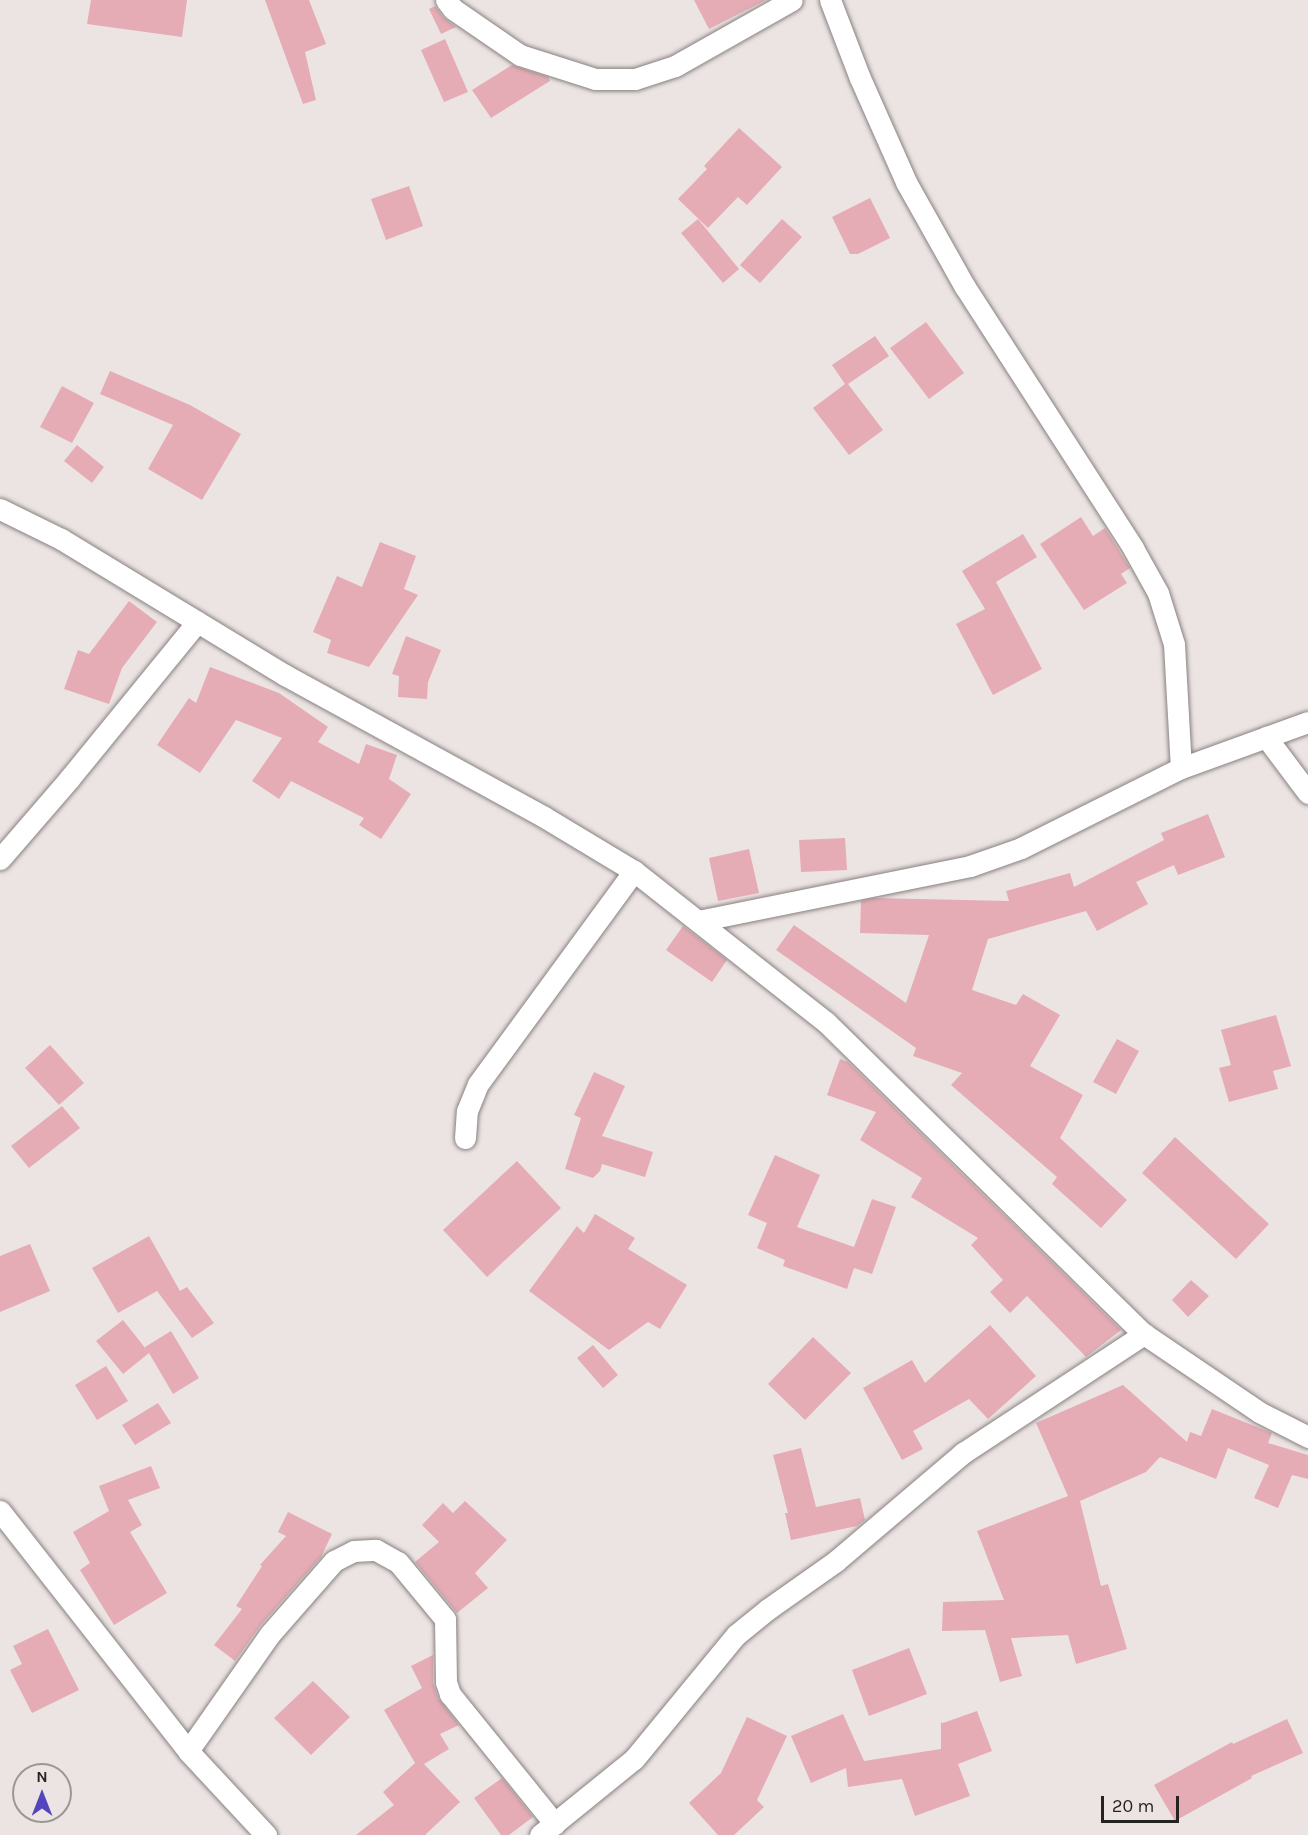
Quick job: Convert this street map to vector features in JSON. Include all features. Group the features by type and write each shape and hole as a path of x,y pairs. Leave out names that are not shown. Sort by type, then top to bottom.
{"street":[{"path":"446,0 453,9 520,55 595,79 635,79 675,66 792,0"},
{"path":"830,0 860,78 906,182 965,287 1133,548 1158,593 1174,644 1181,768"},
{"path":"0,509 61,539 285,675 544,817 634,871 826,1022 1144,1334 1259,1412 1308,1437"},
{"path":"0,859 69,779 197,622"},
{"path":"698,921 970,866 1021,848 1181,768 1308,722"},
{"path":"1266,737 1308,793"},
{"path":"465,1138 467,1111 478,1084 634,871"},
{"path":"188,1751 270,1634 334,1561 354,1551 376,1550 398,1562 445,1619 446,1682 450,1694 547,1829 634,1760 744,1628 836,1561 963,1453 1144,1334"},
{"path":"0,1511 188,1751 266,1835"}],"building":[{"path":"91,0 187,0 182,37 87,24"},
{"path":"265,0 309,0 326,44 305,52 316,100 303,104"},
{"path":"694,0 766,0 709,29"},
{"path":"435,6 443,17 456,27 441,34 429,9"},
{"path":"445,39 468,92 444,102 421,50"},
{"path":"512,65 548,77 550,81 491,118 472,90"},
{"path":"739,128 782,167 747,205 738,197 708,228 678,199 707,169 704,166"},
{"path":"409,186 423,226 386,240 371,199"},
{"path":"870,198 890,238 858,254 850,254 832,217"},
{"path":"698,219 739,269 723,283 681,233"},
{"path":"782,219 802,237 760,283 740,265"},
{"path":"926,322 964,373 929,399 890,348"},
{"path":"875,336 889,356 848,384 883,430 849,455 813,408 845,384 832,365"},
{"path":"110,371 190,405 241,434 202,500 148,469 173,425 100,394"},
{"path":"62,386 94,403 72,443 40,427"},
{"path":"77,445 104,467 92,483 64,461"},
{"path":"1081,517 1093,536 1105,528 1130,568 1121,574 1127,583 1084,610 1040,544"},
{"path":"1023,534 1037,557 996,582 1042,669 993,695 956,624 985,609 962,571"},
{"path":"380,542 416,556 404,589 418,595 369,667 327,653 331,640 313,632 337,576 362,587"},
{"path":"129,601 157,622 122,668 109,704 64,689 78,650 89,654"},
{"path":"406,636 441,650 428,682 427,699 398,697 399,676 392,674"},
{"path":"210,667 279,693 328,727 318,742 359,764 366,744 397,755 389,779 411,794 381,839 359,825 364,818 291,781 279,799 252,781 282,738 236,720 200,773 157,745 189,698 196,703"},
{"path":"1208,814 1225,857 1178,875 1174,865 1136,882 1148,904 1097,931 1086,911 988,939 972,990 1016,1005 1023,994 1060,1015 1030,1066 1083,1095 1060,1138 1127,1200 1101,1228 1052,1184 1057,1177 951,1085 962,1073 913,1056 916,1048 776,950 794,925 906,1003 929,935 860,933 861,901 874,898 1009,901 1006,891 1070,873 1074,887 1164,840 1161,833"},
{"path":"845,838 847,870 801,872 799,840"},
{"path":"749,849 759,893 718,901 709,858"},
{"path":"683,926 727,960 712,982 666,950"},
{"path":"1276,1015 1291,1066 1273,1071 1278,1089 1229,1102 1219,1068 1231,1065 1221,1030"},
{"path":"1117,1039 1139,1051 1116,1094 1093,1082"},
{"path":"50,1045 84,1083 59,1105 25,1068"},
{"path":"840,1059 848,1062 1121,1330 1086,1357 1027,1296 1010,1313 990,1292 1003,1280 971,1245 978,1238 911,1197 922,1178 860,1140 876,1112 827,1095"},
{"path":"594,1072 625,1086 602,1136 653,1152 645,1177 602,1164 600,1171 593,1178 565,1169 581,1118 574,1115"},
{"path":"62,1106 80,1128 29,1168 11,1146"},
{"path":"1175,1137 1269,1224 1236,1259 1142,1173"},
{"path":"775,1155 820,1175 797,1227 854,1247 872,1199 896,1207 872,1274 854,1268 847,1289 783,1266 785,1260 757,1248 767,1223 748,1215"},
{"path":"517,1161 561,1208 487,1277 443,1230"},
{"path":"595,1214 635,1238 628,1249 687,1285 660,1329 648,1322 609,1350 529,1291 577,1226 584,1233"},
{"path":"149,1236 180,1291 187,1287 214,1323 192,1338 157,1291 118,1313 92,1268"},
{"path":"30,1244 50,1291 0,1312 0,1256"},
{"path":"1191,1280 1209,1296 1188,1317 1172,1300"},
{"path":"123,1320 146,1349 145,1347 171,1331 199,1378 173,1394 149,1353 123,1374 96,1341"},
{"path":"990,1325 1036,1376 988,1419 969,1399 913,1431 923,1449 902,1460 863,1388 912,1360 925,1383"},
{"path":"813,1337 851,1373 805,1420 768,1384"},
{"path":"593,1345 618,1375 603,1388 577,1358"},
{"path":"106,1366 128,1401 97,1420 75,1385"},
{"path":"1123,1385 1187,1442 1190,1432 1201,1436 1212,1409 1272,1433 1268,1443 1308,1455 1308,1479 1292,1475 1278,1508 1254,1498 1269,1465 1228,1448 1216,1479 1160,1457 1146,1472 1080,1501 1101,1586 1108,1584 1127,1649 1076,1664 1068,1635 1011,1638 1022,1676 1000,1682 985,1630 942,1631 943,1602 1004,1600 977,1531 1068,1496 1036,1423"},
{"path":"158,1403 171,1423 135,1445 122,1425"},
{"path":"801,1448 816,1507 860,1498 865,1520 857,1526 791,1540 785,1513 788,1513 773,1455"},
{"path":"151,1466 160,1488 128,1500 142,1525 130,1532 167,1593 114,1625 80,1570 90,1563 73,1532 109,1511 99,1486"},
{"path":"465,1501 507,1540 475,1573 488,1588 457,1613 415,1562 439,1542 422,1525 443,1503 453,1513"},
{"path":"288,1512 332,1534 321,1557 260,1626 235,1661 214,1645 242,1609 236,1606 262,1566 260,1565 286,1536 278,1532"},
{"path":"48,1629 79,1690 32,1713 10,1670 22,1664 13,1646"},
{"path":"909,1648 927,1694 869,1716 852,1670"},
{"path":"433,1655 433,1682 438,1698 459,1725 440,1734 449,1749 424,1764 460,1802 425,1835 356,1835 394,1805 383,1792 415,1763 384,1710 422,1688 411,1666"},
{"path":"313,1681 350,1717 311,1755 274,1718"},
{"path":"977,1711 992,1751 958,1764 970,1796 915,1816 902,1779 848,1787 846,1768 811,1783 791,1736 843,1714 864,1761 941,1749 941,1722"},
{"path":"747,1717 787,1736 757,1800 764,1807 734,1835 718,1835 689,1803 721,1773"},
{"path":"1287,1719 1303,1753 1251,1776 1252,1778 1175,1821 1154,1785 1232,1742 1233,1744"},
{"path":"502,1778 533,1817 509,1835 501,1835 474,1798"}]}
